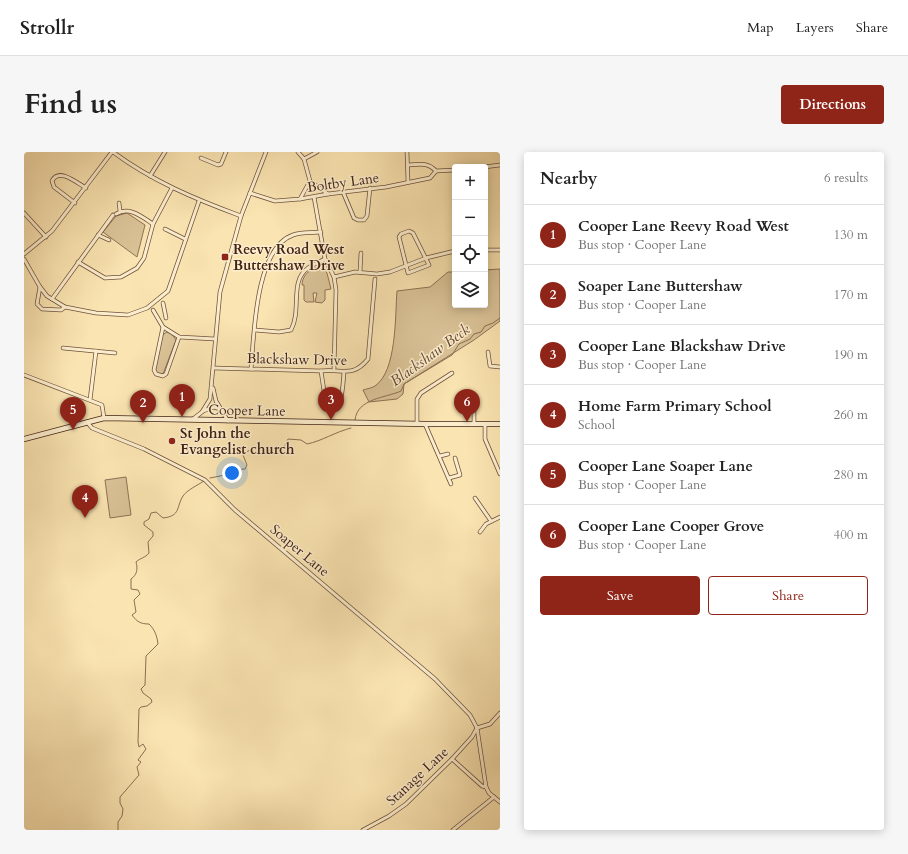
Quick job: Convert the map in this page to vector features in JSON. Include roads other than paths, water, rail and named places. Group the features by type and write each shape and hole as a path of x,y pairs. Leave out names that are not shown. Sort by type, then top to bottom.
{"main road":[{"name":"Cooper Lane","path":"24,439 104,418 417,424 500,424"}],"street":[{"path":"24,254 46,237 75,203 112,152 172,188 199,201 241,216"},
{"path":"150,176 165,152"},
{"path":"201,158 218,165 221,164 226,152"},
{"path":"192,420 202,412 208,404 214,368 215,339 220,292 241,216 266,152"},
{"path":"298,152 304,159 310,181 328,194"},
{"path":"304,159 317,152"},
{"path":"407,152 408,182"},
{"name":"Boltby Lane","path":"408,165 425,164 431,166 436,171"},
{"path":"488,166 500,165"},
{"name":"Boltby Lane","path":"250,193 275,201 300,199 370,188 386,188 430,178 436,171 452,170"},
{"path":"75,203 54,187 52,181 54,178 57,175 64,175 86,188"},
{"path":"300,199 310,181"},
{"path":"78,262 105,278 121,277 137,268 144,258 153,224 172,188"},
{"path":"343,192 354,218 364,220 367,216 370,188"},
{"path":"314,197 325,259 334,277 336,290 334,369"},
{"path":"24,258 40,287 52,299 65,307 96,313 128,315 147,308 168,291 199,201"},
{"path":"119,203 120,211"},
{"path":"52,299 114,214 125,210 137,214 153,224"},
{"path":"24,213 46,237"},
{"path":"165,229 185,238"},
{"path":"251,369 254,330 260,288 266,265 276,248 293,235 321,232"},
{"path":"406,232 413,233 426,258 429,262 428,266 410,273 407,272 399,238 406,232"},
{"path":"98,235 109,240"},
{"path":"488,250 500,250"},
{"path":"334,277 360,272 377,274 390,272 426,258 452,252"},
{"path":"360,272 361,253"},
{"path":"254,330 279,332 291,330 296,320 297,289 300,276 308,267 325,259"},
{"name":"Blackshaw Drive","path":"214,368 321,371 334,369 344,372 361,368 368,360 375,279"},
{"path":"40,287 37,304 42,309 61,310 65,307"},
{"path":"163,303 166,318"},
{"path":"164,310 154,312 163,327 179,337 215,339"},
{"path":"163,327 155,363 154,370 156,374 163,376 166,374 179,337"},
{"path":"63,348 115,353"},
{"path":"90,400 96,351"},
{"path":"488,352 490,366 500,367"},
{"path":"321,371 326,404 331,408 340,404 344,372"},
{"path":"417,424 417,399 421,393 452,373"},
{"path":"24,375 102,406 104,418"},
{"path":"212,386 220,409 228,421"},
{"path":"468,394 474,402 474,424"},
{"path":"202,412 214,407 220,409"},
{"name":"Soaper Lane","path":"87,422 92,428 144,449 205,480 235,510 435,679 470,716 477,728"},
{"path":"425,424 451,484"},
{"path":"485,424 484,440 500,474"},
{"path":"440,456 448,454"},
{"path":"449,478 460,475 455,458"},
{"path":"475,498 491,521"},
{"path":"480,532 491,521 500,517"},
{"path":"486,787 477,728 490,724 499,718 500,713"},
{"name":"Stanage Lane","path":"363,830 397,811 428,784 472,737 477,728"},
{"path":"452,759 482,786 486,787 500,802"},
{"path":"453,830 494,797"}],"waterway":[{"name":"Blackshaw Beck","path":"355,420 357,413 366,403 401,391 404,384 452,355 459,344 470,339 474,334 481,332 485,326 500,318"},
{"name":"Blackshaw Beck","path":"210,478 225,475 232,470 245,469 247,465 243,455 256,448 267,447 283,449 288,439 301,440 307,444 351,428"},
{"name":"Blackshaw Beck","path":"118,830 118,822 122,816 123,809 120,803 120,797 139,775 137,767 141,762 138,760 146,749 143,744 139,747 138,742 139,709 152,702 141,689 145,685 146,656 158,644 157,638 151,626 149,624 139,622 132,615 136,612 134,600 140,594 138,590 131,589 131,579 135,576 137,567 136,562 149,553 148,542 153,536 153,532 144,525 144,522 149,519 151,513 156,512 163,518 173,515 177,510 183,496 204,481"}],"place":[{"name":"Reevy Road West Buttershaw Drive","path":"225,257"},
{"name":"Cooper Lane Reevy Road West","path":"182,417"},
{"name":"Cooper Lane Blackshaw Drive","path":"331,420"},
{"name":"Cooper Lane Cooper Grove","path":"467,422"},
{"name":"Soaper Lane Buttershaw","path":"143,423"},
{"name":"Cooper Lane Soaper Lane","path":"73,430"},
{"name":"St John the Evangelist church","path":"172,441"},
{"name":"Home Farm Primary School","path":"85,518"}]}
